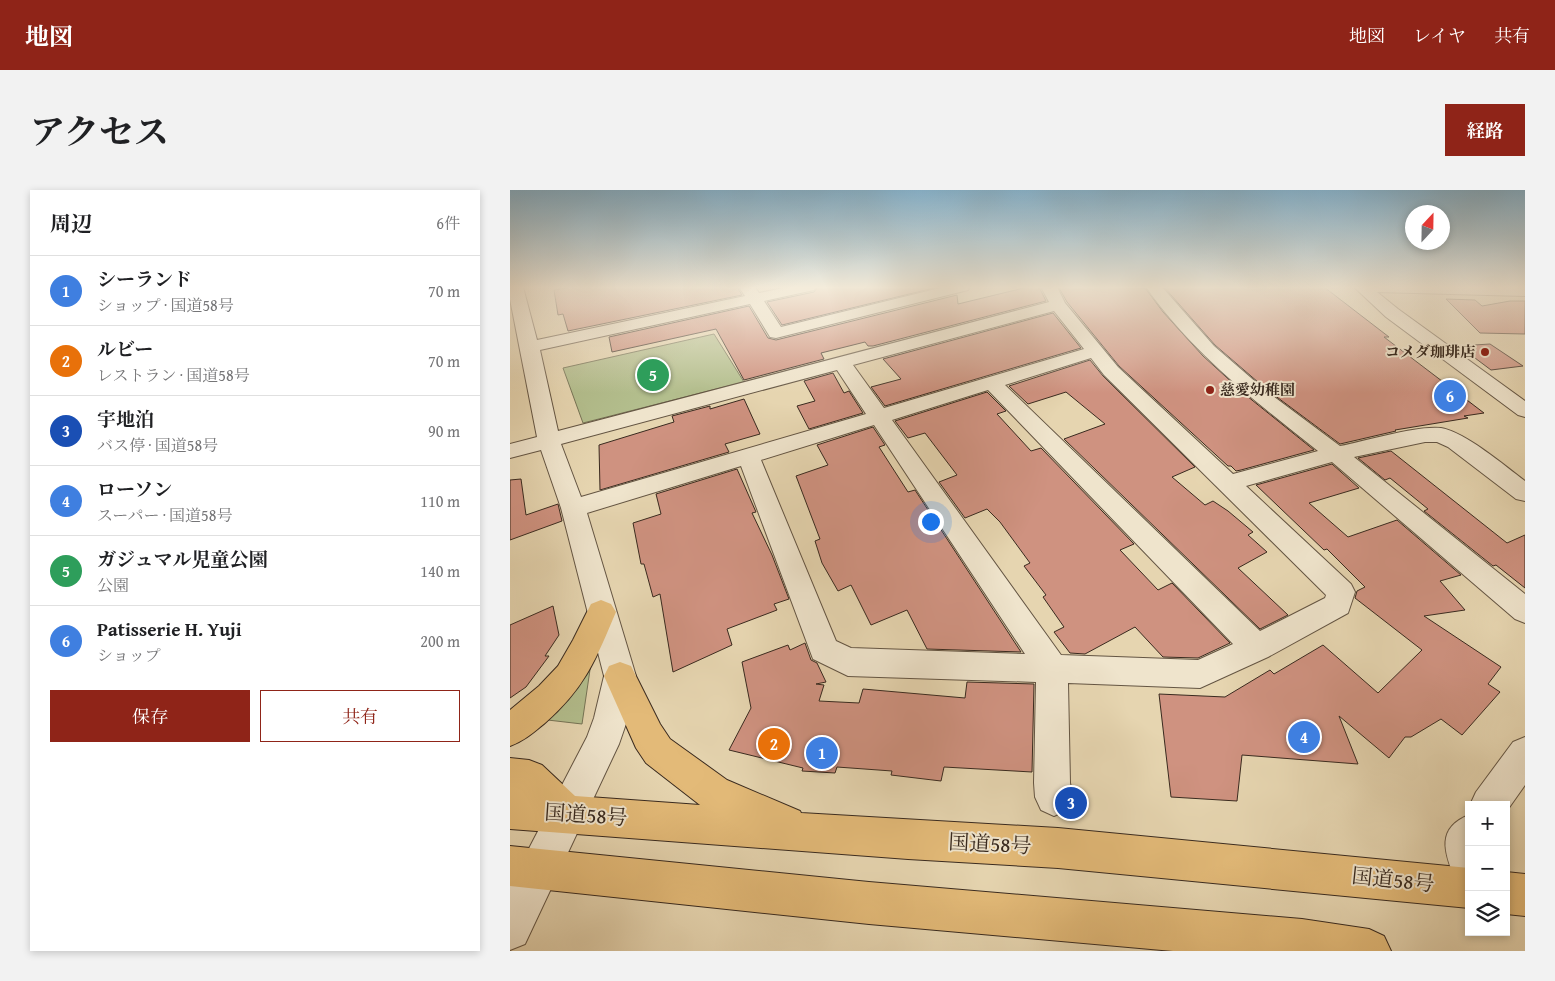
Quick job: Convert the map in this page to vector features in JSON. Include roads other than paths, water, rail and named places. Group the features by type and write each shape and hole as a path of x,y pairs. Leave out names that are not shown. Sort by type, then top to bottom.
{"highway":[{"path":"510,730 534,712 563,683 581,656 602,612"},
{"path":"620,676 648,736 658,751 714,793 807,833"},
{"path":"510,776 529,778 567,814"},
{"name":"国道58号","path":"510,810 807,833 1058,848 1465,888"},
{"path":"520,872 869,902 1369,951"},
{"path":"1510,893 1525,895"}],"street":[{"path":"510,930 520,872 567,814 602,744 612,718 620,676 573,508 549,440 524,323"},
{"path":"530,347 628,323"},
{"path":"770,323 776,333 818,323"},
{"path":"510,451 842,363 970,323"},
{"path":"748,455 824,650 848,662 1200,674 1257,648 1338,605 1341,592 1111,371 1074,323"},
{"path":"1184,323 1208,350 1258,394 1336,454 1525,611"},
{"path":"1405,323 1525,412"},
{"path":"573,508 1095,351"},
{"path":"842,363 1052,668 1052,783 1054,797"},
{"path":"992,383 1257,648"},
{"path":"1228,483 1336,454 1425,435 1441,435 1456,442 1525,493"},
{"path":"1492,801 1525,754"}],"place":[{"name":"コメダ珈琲店","path":"1485,352"},
{"name":"ガジュマル児童公園","path":"653,375"},
{"name":"慈愛幼稚園","path":"1210,390"},
{"name":"Patisserie H. Yuji","path":"1450,396"},
{"name":"ローソン","path":"1304,737"},
{"name":"ルビー","path":"774,744"},
{"name":"シーランド","path":"822,753"},
{"name":"宇地泊","path":"1071,803"}]}
